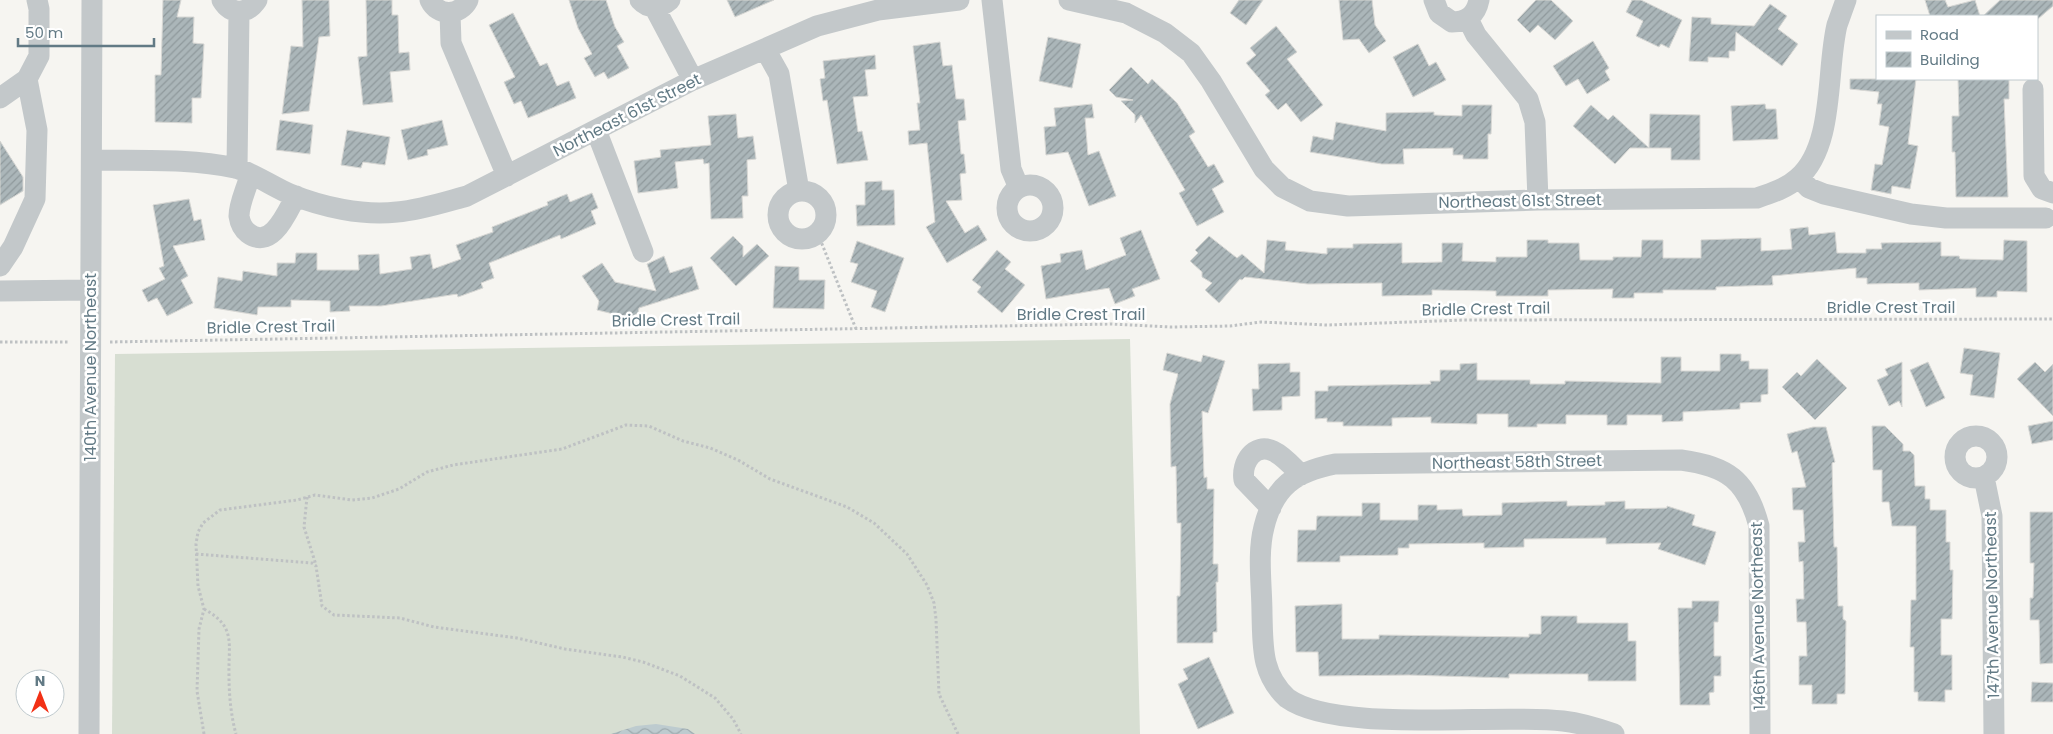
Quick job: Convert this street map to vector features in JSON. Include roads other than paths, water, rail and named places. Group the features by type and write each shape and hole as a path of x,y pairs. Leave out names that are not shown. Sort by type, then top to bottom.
{"street":[{"path":"0,98 27,79 39,56 40,9 37,0"},
{"name":"140th Avenue Northeast","path":"89,734 92,0"},
{"path":"222,0 232,10 239,12 253,6 257,0"},
{"path":"430,0 436,9 450,13 463,8 468,0"},
{"name":"Northeast 61st Street","path":"92,160 169,161 244,172 311,202 355,211 396,213 467,196 693,80 817,26 878,10 959,0"},
{"path":"992,0 1011,169 1019,188"},
{"name":"Northeast 61st Street","path":"1069,0 1126,13 1165,33 1191,53 1211,81 1264,169 1282,187 1310,201 1348,206 1538,200 1758,198 1782,189 1799,178"},
{"path":"1434,0 1439,14 1452,22 1468,19 1474,14 1479,0"},
{"path":"1846,0 1837,26 1823,130 1814,158 1799,178 1809,188 1824,194 1911,214 1946,218 2046,218"},
{"path":"656,2 657,12 693,80"},
{"path":"239,12 244,172 239,215 243,228 253,236 266,236 276,230 296,196"},
{"path":"450,13 451,43 507,176"},
{"path":"1468,19 1476,35 1528,99 1535,122 1538,200"},
{"path":"765,50 779,74 799,191"},
{"path":"0,266 13,246 35,199 37,130 27,79"},
{"path":"2033,89 2034,176 2042,189 2053,193"},
{"path":"596,130 643,252"},
{"path":"799,191 814,194 824,206 826,221 818,234 803,240 795,239 782,229 778,221 780,205 785,198 799,191"},
{"path":"0,290 90,290"},
{"path":"1271,508 1244,480 1243,465 1247,458 1257,451 1269,450 1275,452 1293,480 1271,508 1264,528 1261,547 1263,657 1272,679 1288,698 1317,714 1341,719 1373,722 1561,720 1594,726 1614,734"},
{"name":"Northeast 58th Street","path":"1293,480 1310,469 1335,464 1681,460 1710,464 1731,477"},
{"name":"146th Avenue Northeast","path":"1731,477 1742,486 1753,502 1759,526 1760,734"},
{"name":"147th Avenue Northeast","path":"1984,477 1992,516 1994,734"}],"water":[{"path":"656,724 688,729 695,734 611,734 636,726"}]}
